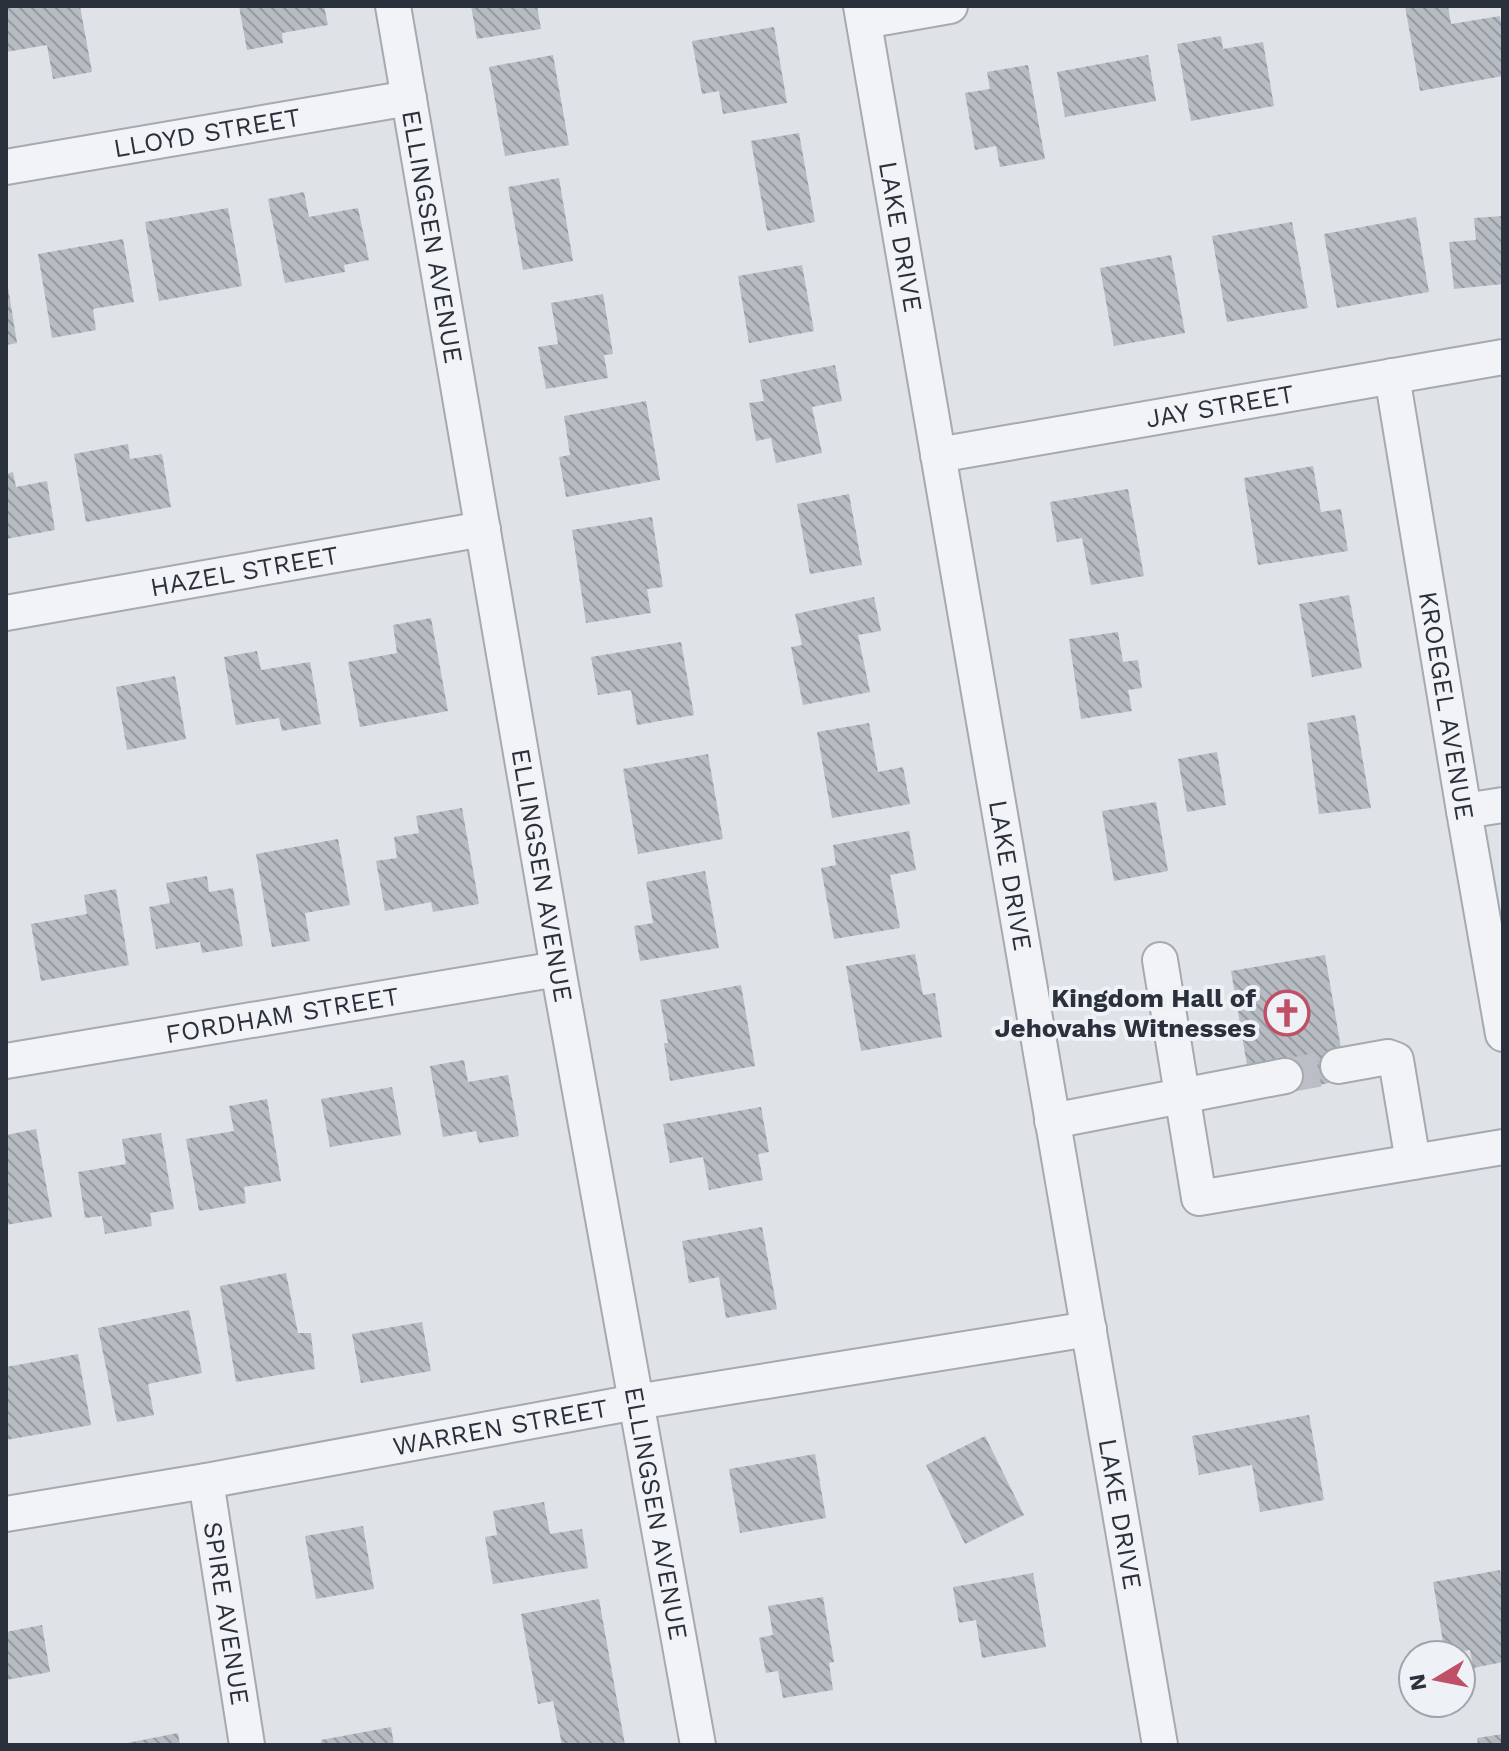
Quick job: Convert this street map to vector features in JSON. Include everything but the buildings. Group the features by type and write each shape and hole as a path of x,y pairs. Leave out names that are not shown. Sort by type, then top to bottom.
{"street":[{"name":"ELLINGSEN AVENUE","path":"393,6 558,969 698,1745"},
{"path":"863,14 950,6"},
{"name":"LAKE DRIVE","path":"863,14 1160,1745"},
{"name":"LLOYD STREET","path":"6,167 409,98"},
{"name":"JAY STREET","path":"938,455 1503,357"},
{"name":"KROEGEL AVENUE","path":"1392,376 1503,1034"},
{"name":"HAZEL STREET","path":"6,613 483,529"},
{"path":"1464,811 1503,805"},
{"path":"1160,960 1199,1198 1503,1147"},
{"name":"FORDHAM STREET","path":"6,1061 558,969"},
{"path":"1338,1066 1388,1057 1396,1060 1413,1162"},
{"path":"1052,1121 1285,1076"},
{"name":"WARREN STREET","path":"6,1514 206,1481 636,1402 1089,1329"},
{"name":"SPIRE AVENUE","path":"206,1481 247,1745"}],"tunnel":[{"path":"1285,1076 1338,1066"}],"place":[{"name":"Kingdom Hall of Jehovahs Witnesses","path":"1287,1013"}]}
